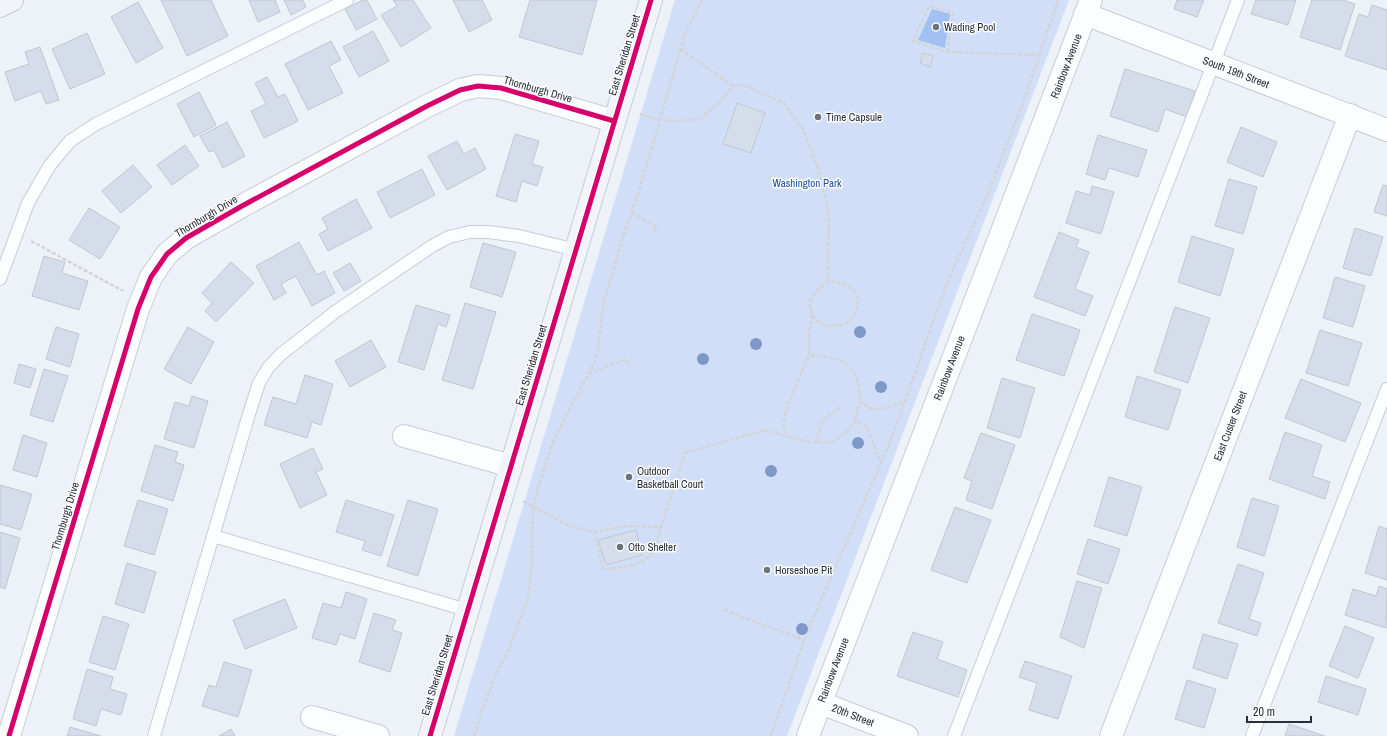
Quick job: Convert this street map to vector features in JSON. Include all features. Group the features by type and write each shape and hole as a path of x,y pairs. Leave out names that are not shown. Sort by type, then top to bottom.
{"street":[{"path":"0,6 12,0"},
{"name":"East Sheridan Street","path":"430,736 651,0"},
{"name":"South 19th Street","path":"1088,7 1213,63 1387,130"},
{"name":"Rainbow Avenue","path":"808,736 1088,7"},
{"name":"Thornburgh Drive","path":"9,736 141,301 151,277 167,254 186,238 242,206 413,113 460,90 478,86 501,88 616,115"},
{"name":"East Custer Street","path":"1111,736 1350,115"},
{"path":"404,436 511,466"},
{"name":"20th Street","path":"821,703 907,736"},
{"path":"312,717 378,736"}],"lane":[{"path":"0,279 28,203 50,165 70,141 96,124 347,0"},
{"path":"954,736 1238,0"},
{"path":"154,736 249,414 260,384 268,368 280,355 323,322 432,246 449,237 470,232 488,232 519,236 576,250"},
{"path":"1252,736 1387,389"},
{"path":"213,536 467,610"}],"path":[{"path":"474,736 496,674 510,647 528,598 532,561 533,507 540,481 553,442 597,356 605,298 640,191 686,31 702,0"},
{"path":"771,736 804,640 827,584 881,464 905,402 949,278 956,266 986,198 1023,103 1058,0"},
{"path":"947,52 953,13 929,6 913,41 947,52 1039,55"},
{"path":"681,49 733,86 743,85 784,104 803,129 819,171 829,214 828,281"},
{"path":"616,115 676,121 700,119 718,104 733,86"},
{"path":"632,212 656,227 654,234"},
{"path":"17,233 141,301"},
{"path":"828,281 838,282 848,286 856,294 858,302 855,312 849,321 834,326 823,325 814,317 809,308 811,300 819,289 828,281"},
{"path":"789,437 784,429 784,419 809,355 809,333 812,314"},
{"path":"594,531 603,569 626,567 645,560 653,551 685,453 765,430 816,443 829,443 844,435 855,421 860,402 860,389 850,367 841,360 827,356 809,355"},
{"path":"588,374 626,358 629,366"},
{"path":"860,402 872,409 882,409 905,402"},
{"path":"816,443 823,420 843,405"},
{"path":"855,421 866,426 881,464"},
{"path":"504,488 533,507 565,524 594,531 628,526 661,527"},
{"path":"724,610 804,640"}],"green space":[{"name":"Washington Park","path":"675,0 1069,0 787,736 454,736"}],"water":[{"name":"Wading Pool","path":"932,9 950,14 945,48 918,40"}],"building":[{"path":"161,0 211,0 228,36 187,56"},
{"path":"249,0 275,0 280,12 258,22"},
{"path":"284,0 303,0 306,7 291,15"},
{"path":"363,0 367,0 377,19 356,30 345,9"},
{"path":"393,0 413,0 431,28 401,47 381,15 397,6"},
{"path":"453,0 482,0 492,20 469,32"},
{"path":"530,0 597,0 582,55 519,37"},
{"path":"1177,0 1204,0 1197,17 1174,9"},
{"path":"1256,0 1296,0 1288,25 1251,14"},
{"path":"1312,0 1343,0 1355,4 1340,50 1300,37"},
{"path":"138,2 163,48 136,63 111,17"},
{"path":"1372,5 1387,10 1387,70 1345,56 1359,14 1368,17"},
{"path":"373,31 389,61 359,77 343,47"},
{"path":"87,33 105,74 70,89 52,49"},
{"path":"331,41 341,60 329,66 343,93 308,110 285,64"},
{"path":"40,47 59,100 46,104 41,91 15,101 5,72 29,64 25,52"},
{"path":"923,53 933,56 930,67 920,63"},
{"path":"1125,69 1195,91 1187,117 1165,109 1158,132 1110,116"},
{"path":"267,77 278,97 285,94 298,121 264,138 251,111 266,104 255,83"},
{"path":"199,92 216,125 194,137 177,104"},
{"path":"737,103 765,113 751,153 723,144"},
{"path":"227,122 245,156 223,168 214,150 209,152 200,136"},
{"path":"1241,127 1277,142 1263,177 1227,162"},
{"path":"515,134 539,141 532,164 543,167 537,186 522,181 516,202 496,196"},
{"path":"1098,135 1147,150 1138,177 1109,168 1105,180 1086,174"},
{"path":"457,141 464,154 475,148 486,169 447,190 428,156"},
{"path":"185,145 199,166 172,185 157,165"},
{"path":"133,165 152,187 121,213 102,191"},
{"path":"422,169 435,195 390,218 377,192"},
{"path":"1229,179 1257,187 1243,234 1215,226"},
{"path":"1383,185 1387,186 1387,216 1374,212"},
{"path":"1092,186 1114,192 1101,234 1066,223 1076,191 1090,195"},
{"path":"356,199 372,228 328,251 319,234 328,229 322,218"},
{"path":"89,208 120,227 100,259 69,240"},
{"path":"1355,228 1383,237 1371,276 1343,268"},
{"path":"1059,232 1079,240 1076,247 1089,252 1075,289 1093,296 1085,316 1034,297"},
{"path":"1192,236 1234,249 1220,296 1178,282"},
{"path":"299,242 317,275 324,271 335,293 312,306 296,276 281,284 286,293 274,300 256,266"},
{"path":"483,243 516,252 502,297 470,287"},
{"path":"44,256 65,262 62,273 88,281 79,310 32,296"},
{"path":"231,262 254,283 216,322 205,311 212,303 202,293"},
{"path":"350,263 361,281 344,291 333,273"},
{"path":"1335,277 1365,286 1353,327 1323,318"},
{"path":"465,303 496,312 473,389 442,380"},
{"path":"416,305 450,315 446,327 438,324 424,370 398,362"},
{"path":"1175,307 1210,318 1188,383 1154,372"},
{"path":"1032,314 1080,330 1064,376 1016,360"},
{"path":"56,327 79,334 70,367 46,359"},
{"path":"188,327 214,342 191,384 164,369"},
{"path":"1320,330 1362,343 1348,386 1306,373"},
{"path":"371,340 386,367 350,387 335,361"},
{"path":"19,364 36,369 30,388 14,383"},
{"path":"44,369 68,376 53,422 30,415"},
{"path":"305,375 333,384 321,425 312,422 307,438 264,425 273,397 296,404"},
{"path":"1137,376 1181,390 1168,430 1125,417"},
{"path":"1002,378 1035,388 1020,438 987,428"},
{"path":"1301,379 1361,403 1345,442 1285,418"},
{"path":"192,396 208,401 194,448 164,439 175,402 189,406"},
{"path":"1285,432 1322,445 1312,476 1330,482 1325,499 1269,479"},
{"path":"981,433 1015,445 992,509 966,500 972,481 964,478"},
{"path":"23,435 47,443 37,477 13,470"},
{"path":"155,445 178,452 175,462 184,465 173,501 141,491"},
{"path":"313,448 323,469 316,472 327,495 300,508 280,464"},
{"path":"1109,477 1142,487 1127,536 1094,526"},
{"path":"0,485 32,494 21,530 0,524"},
{"path":"1252,498 1279,506 1264,556 1237,547"},
{"path":"138,500 168,509 154,555 124,546"},
{"path":"346,500 394,515 381,556 362,550 365,541 336,532"},
{"path":"408,500 438,509 418,576 387,566"},
{"path":"955,507 991,520 967,583 931,570"},
{"path":"1379,526 1387,529 1387,580 1365,573"},
{"name":"Otto Shelter","path":"636,530 642,555 606,565 598,540"},
{"path":"0,532 20,538 5,589 0,587"},
{"path":"1088,539 1120,549 1108,584 1077,574"},
{"path":"127,563 156,572 144,613 115,604"},
{"path":"1238,564 1264,573 1249,619 1261,623 1257,636 1218,623"},
{"path":"1077,581 1102,588 1084,648 1060,637"},
{"path":"1379,586 1387,589 1386,628 1345,615 1353,589 1376,596"},
{"path":"346,592 367,599 355,639 340,634 336,645 312,638 323,603 341,608"},
{"path":"285,599 297,628 245,649 233,620"},
{"path":"374,613 396,620 392,630 402,633 390,672 359,662"},
{"path":"103,616 129,624 115,670 89,662"},
{"path":"1345,626 1374,638 1358,678 1329,666"},
{"path":"913,632 943,642 937,659 967,670 958,697 897,676"},
{"path":"1203,634 1238,644 1227,679 1193,668"},
{"path":"1025,661 1072,676 1058,719 1029,710 1037,683 1019,677"},
{"path":"224,662 252,670 238,717 202,706 209,685 216,687"},
{"path":"87,669 113,677 110,689 127,694 121,715 101,709 96,726 73,719"},
{"path":"1326,676 1366,689 1358,715 1318,702"},
{"path":"1187,680 1216,689 1204,728 1175,719"},
{"path":"1289,724 1325,736 1285,736"},
{"path":"70,727 101,736 67,736"},
{"path":"231,729 235,736 219,736"}],"cycle path":[{"path":"430,736 651,0"},
{"path":"9,736 138,309 151,277 167,254 186,238 242,206 427,106 460,90 478,86 501,88 614,121"}],"place":[{"name":"Wading Pool","path":"936,27"},
{"name":"Time Capsule","path":"818,117"},
{"name":"Outdoor Basketball Court","path":"629,477"},
{"name":"Otto Shelter","path":"620,547"},
{"name":"Horseshoe Pit","path":"767,570"}]}
